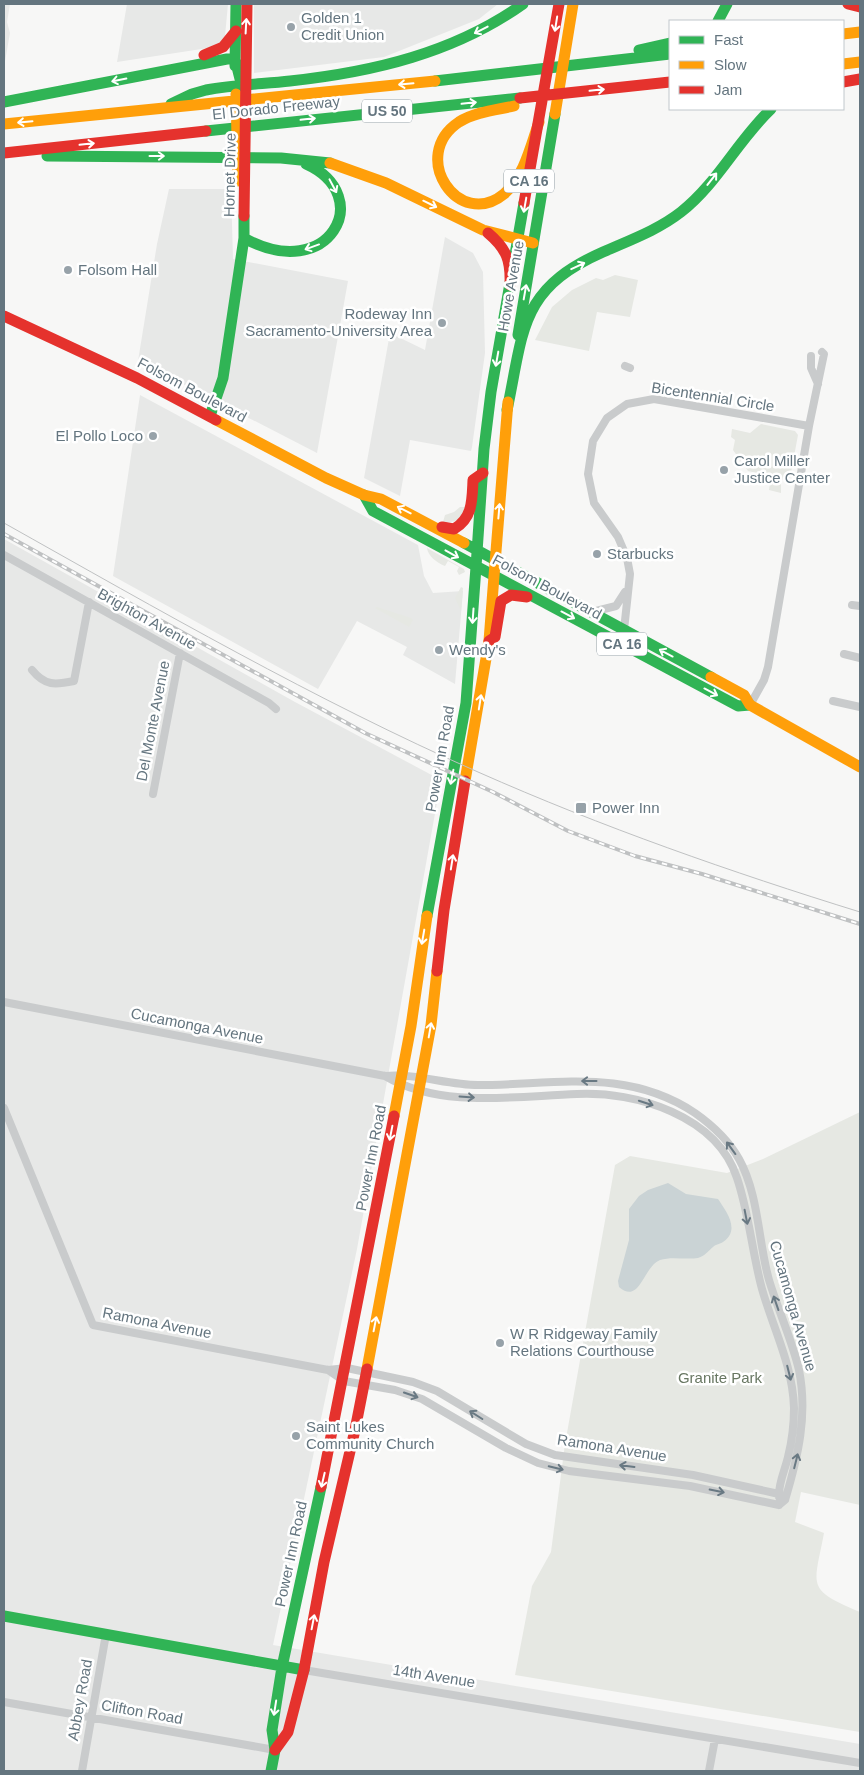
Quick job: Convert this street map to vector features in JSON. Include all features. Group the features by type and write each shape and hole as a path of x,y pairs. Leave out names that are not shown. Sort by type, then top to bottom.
{"main road":[{"name":"Hornet Drive","path":"236,4 235,59 240,257"},
{"name":"Hornet Drive","path":"210,416 223,378 244,238 247,4"},
{"path":"161,109 194,93 319,77 393,63 479,31 523,4"},
{"name":"Howe Avenue","path":"476,567 491,392 559,4"},
{"name":"Howe Avenue","path":"494,576 507,410 573,4"},
{"path":"719,20 727,4"},
{"path":"848,4 860,6"},
{"path":"181,68 198,57 219,52 231,41 236,31"},
{"path":"844,34 860,32"},
{"path":"574,66 669,43"},
{"name":"El Dorado Freeway","path":"4,124 574,66 669,54"},
{"path":"4,102 235,59 241,83 245,89"},
{"path":"844,64 860,62"},
{"path":"844,82 860,79"},
{"name":"El Dorado Freeway","path":"4,154 259,124 669,82"},
{"path":"539,122 520,172 509,189 500,197 490,202 476,203 458,198 446,189 439,176 437,159 440,144 452,127 464,120 492,111 574,92"},
{"path":"507,410 529,317 542,291 568,270 649,233 677,215 698,196 751,129 770,110"},
{"path":"4,154 275,158 335,164 358,171 483,230 533,243"},
{"path":"244,238 261,247 297,252 313,249 327,240 337,227 338,196 332,181 316,168 275,158"},
{"path":"483,230 502,244 508,253 511,265 510,285"},
{"name":"Folsom Boulevard","path":"4,316 106,362 297,464 364,495 381,499 744,694 750,705 859,764"},
{"path":"430,525 454,529 467,522 470,515 473,480 483,473"},
{"name":"Folsom Boulevard","path":"364,495 373,511 738,706 750,705"},
{"name":"Power Inn Road","path":"271,1771 275,1750 272,1730 282,1667 347,1368 401,1080 428,907 466,703 476,567"},
{"name":"Power Inn Road","path":"275,1750 288,1732 304,1670 324,1562 364,1384 420,1084 436,991 446,900 489,641 494,576"},
{"path":"489,641 495,637 499,604 503,598 511,595 537,599"},
{"name":"14th Avenue","path":"4,1616 304,1670"}],"street":[{"path":"750,705 764,680 768,667 809,426 823,362 824,354 822,352"},
{"path":"818,384 811,368 811,358 823,362"},
{"name":"Bicentennial Circle","path":"624,630 629,584 628,563 624,548 598,511 588,479 589,456 600,425 611,414 627,404 654,399 809,426"},
{"name":"Brighton Avenue","path":"4,555 276,708"},
{"path":"591,612 616,606 629,584"},
{"path":"32,670 40,680 58,684 74,681 89,602"},
{"name":"Del Monte Avenue","path":"153,794 180,653"},
{"path":"844,654 860,658"},
{"path":"833,702 860,707"},
{"name":"Cucamonga Avenue","path":"4,1002 384,1076 478,1098 589,1093 616,1096 650,1104 675,1114 696,1126 717,1144 731,1162 737,1178 755,1264 793,1389 794,1425 778,1494 782,1503"},
{"name":"Cucamonga Avenue","path":"401,1080 420,1084 479,1085 588,1081 619,1083 653,1092 688,1108 703,1119 730,1146 746,1174 764,1264 798,1370 802,1407 800,1442 782,1503"},
{"name":"Ramona Avenue","path":"4,1108 93,1324 328,1370 347,1368 396,1377 436,1391 512,1437 555,1455 693,1476 778,1494"},
{"name":"Ramona Avenue","path":"328,1370 344,1381 395,1390 422,1399 506,1448 538,1463 569,1471 690,1486 782,1503"},
{"name":"Abbey Road","path":"82,1771 106,1634"},
{"name":"14th Avenue","path":"304,1670 860,1763"},
{"name":"Clifton Road","path":"4,1702 275,1750"},
{"path":"709,1771 715,1738"}],"shaded area":[{"path":"4,4 10,4 7,22 10,33 4,67"},
{"path":"127,4 228,4 225,36 218,45 208,48 117,62"},
{"path":"254,4 498,4 479,19 384,57 254,73"},
{"path":"169,189 231,189 233,259 348,281 317,453 138,361 157,244"},
{"path":"445,237 473,253 483,272 485,353 472,447 471,451 410,440 400,496 364,478 390,333 425,350"},
{"path":"140,395 418,545 424,576 433,593 463,591 455,684 403,655 407,647 357,621 318,689 113,576"},
{"path":"4,539 295,702 441,780 357,1249 273,1645 860,1744 860,1771 4,1771"},
{"path":"668,1183 686,1194 718,1199 730,1220 731,1232 723,1242 698,1258 669,1258 660,1260 649,1270 637,1288 632,1291 626,1291 619,1287 618,1281 629,1240 629,1209 639,1196 648,1190"}],"green space":[{"path":"615,275 638,280 630,317 597,312 589,351 535,340 552,307 572,290 596,278 603,280"},
{"path":"761,424 795,431 798,435 790,478 781,480 781,493 769,490 771,476 748,471 733,450 735,440 731,437 732,429 750,433"},
{"path":"460,507 466,507 461,518 451,522 443,522 445,515 454,512"},
{"path":"427,548 464,569 465,572 459,575 457,571 459,567 448,561 445,566 439,563 433,559"},
{"path":"461,587 463,588 461,611 455,598"},
{"path":"377,607 413,620 409,627 375,608"},
{"name":"Granite Park","path":"860,1112 860,1505 801,1492 795,1522 824,1533 816,1576 822,1591 830,1598 860,1612 860,1732 515,1675 532,1586 551,1552 565,1444 615,1165 630,1156 727,1173 763,1159"}],"tram line":[{"path":"4,523 297,685 478,772 667,848 860,912"}],"railway":[{"path":"4,534 365,733 493,792 568,831 635,856 702,874 860,924"}],"traffic: fast":[{"path":"235,66 236,4"},
{"path":"171,104 206,90 321,77 382,66 412,58 441,48 469,35 497,21 523,4"},
{"path":"719,20 727,4"},
{"path":"639,50 669,43"},
{"path":"435,81 669,54"},
{"path":"4,102 227,59 235,59 241,83 245,89"},
{"path":"206,131 520,98"},
{"path":"507,410 523,335 530,315 540,297 555,281 575,266 653,229 681,212 706,188 748,134 770,110"},
{"path":"518,335 555,114"},
{"path":"47,156 281,158 330,163"},
{"path":"244,238 274,250 300,251 320,244 334,231 340,214 338,196 327,178 306,164"},
{"path":"476,567 484,449 491,392 524,203"},
{"path":"210,416 223,378 244,238 244,216"},
{"path":"364,495 373,511 738,706 750,705"},
{"path":"464,543 711,677"},
{"path":"427,916 466,703 476,567"},
{"path":"271,1771 275,1750 272,1730 282,1667 321,1487"},
{"path":"4,1616 304,1670"}],"traffic: slow":[{"path":"555,114 573,4"},
{"path":"844,34 860,32"},
{"path":"844,64 860,62"},
{"path":"4,124 435,81"},
{"path":"236,94 238,181"},
{"path":"514,106 472,116 459,122 444,136 438,153 439,169 446,185 457,196 471,203 487,203 504,194 522,170 539,122"},
{"path":"330,163 386,183 483,230 533,243"},
{"path":"494,576 508,402"},
{"path":"216,420 326,478 364,495 381,499 464,543"},
{"path":"465,781 489,641 494,576"},
{"path":"711,677 744,695 750,705 860,767"},
{"path":"394,1116 411,1026 427,916"},
{"path":"367,1369 431,1025 437,971"}],"traffic: jam":[{"path":"244,216 247,4"},
{"path":"524,203 559,4"},
{"path":"848,4 860,7"},
{"path":"204,55 223,47 236,31"},
{"path":"844,82 860,79"},
{"path":"520,98 669,82"},
{"path":"4,153 206,131"},
{"path":"488,233 500,245 507,256 510,269 510,285"},
{"path":"4,316 137,378 216,420"},
{"path":"442,527 454,529 465,520 470,508 473,480 483,473"},
{"path":"489,641 495,637 501,601 511,595 527,597"},
{"path":"437,971 444,910 465,781"},
{"path":"321,1487 394,1116"},
{"path":"275,1750 288,1732 304,1670 324,1562 355,1430 367,1369"}],"place":[{"name":"Golden 1 Credit Union","path":"291,27"},
{"name":"Folsom Hall","path":"68,270"},
{"name":"Rodeway Inn Sacramento-University Area","path":"442,323"},
{"name":"El Pollo Loco","path":"153,436"},
{"name":"Carol Miller Justice Center","path":"724,470"},
{"name":"Starbucks","path":"597,554"},
{"name":"Wendy's","path":"439,650"},
{"name":"Power Inn","path":"581,808"},
{"name":"W R Ridgeway Family Relations Courthouse","path":"500,1343"},
{"name":"Saint Lukes Community Church","path":"296,1436"}]}
